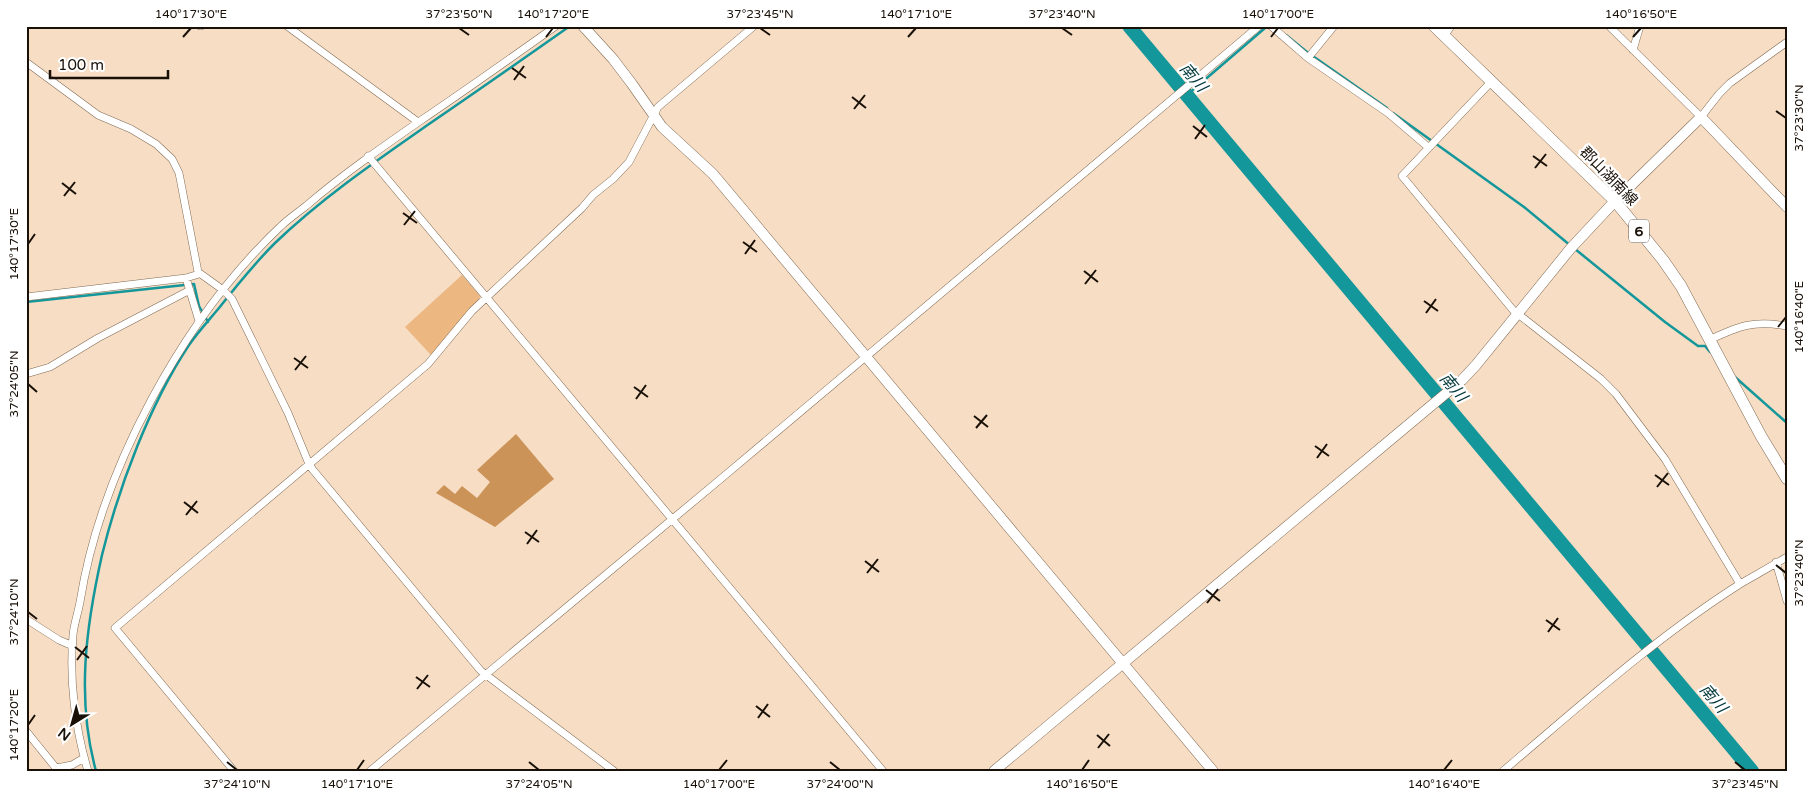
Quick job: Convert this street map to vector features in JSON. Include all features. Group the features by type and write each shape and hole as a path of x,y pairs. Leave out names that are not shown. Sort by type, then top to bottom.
{"main road":[{"name":"郡山湖南線","path":"1434,26 1448,31 1492,81 1614,201 1681,286 1761,436 1787,480"}],"street":[{"path":"287,26 418,122"},
{"path":"88,771 75,709 73,646 83,579 102,516 120,468 144,414 177,355 199,321 227,294 263,244 282,225 332,183 372,161 418,122 556,26"},
{"path":"582,26 613,59 670,135 712,174 1213,771"},
{"path":"234,771 115,628 428,364 462,322 486,298 582,208 593,195 621,172 634,154 658,106 754,26"},
{"path":"370,771 672,520 1259,26"},
{"path":"1271,26 1308,58 1388,113 1428,148"},
{"path":"1308,58 1334,26"},
{"path":"1609,26 1787,207"},
{"path":"1633,50 1640,26"},
{"path":"994,771 1476,366 1571,248 1614,201 1700,117 1718,94 1730,83 1787,42"},
{"path":"26,62 98,115 142,135 156,144 172,159 179,173 199,274 227,294 288,413 309,464 486,675 614,771"},
{"path":"1492,81 1402,176 1518,314 1601,379 1616,394 1665,459 1740,584"},
{"path":"372,161 883,771"},
{"path":"26,297 186,278 199,274"},
{"path":"186,278 199,321"},
{"path":"26,374 50,367 98,338 190,290"},
{"path":"1709,340 1747,324 1787,326"},
{"path":"1503,771 1644,652 1693,614 1787,557"},
{"path":"1776,562 1787,601"},
{"path":"26,619 59,640 73,646"},
{"path":"26,731 56,768 72,766 84,758"}],"shaded area":[{"path":"462,275 480,296 479,299 436,352 431,355 405,327"},
{"path":"516,434 554,479 495,527 436,493 444,485 455,494 462,486 477,498 490,482 477,470"}],"waterway":[{"path":"96,771 86,717 85,690 85,663 96,582 117,501 137,446 161,393 189,345 260,258 293,226 350,180 570,26"},
{"name":"南川","path":"1129,26 1752,771"},
{"path":"1187,95 1265,28"},
{"path":"1286,35 1387,108"},
{"path":"1393,113 1524,207 1571,246"},
{"path":"1575,249 1665,322 1698,346 1705,346 1710,352"},
{"path":"26,302 194,284 199,306 208,322"},
{"path":"1735,377 1787,423"}]}
